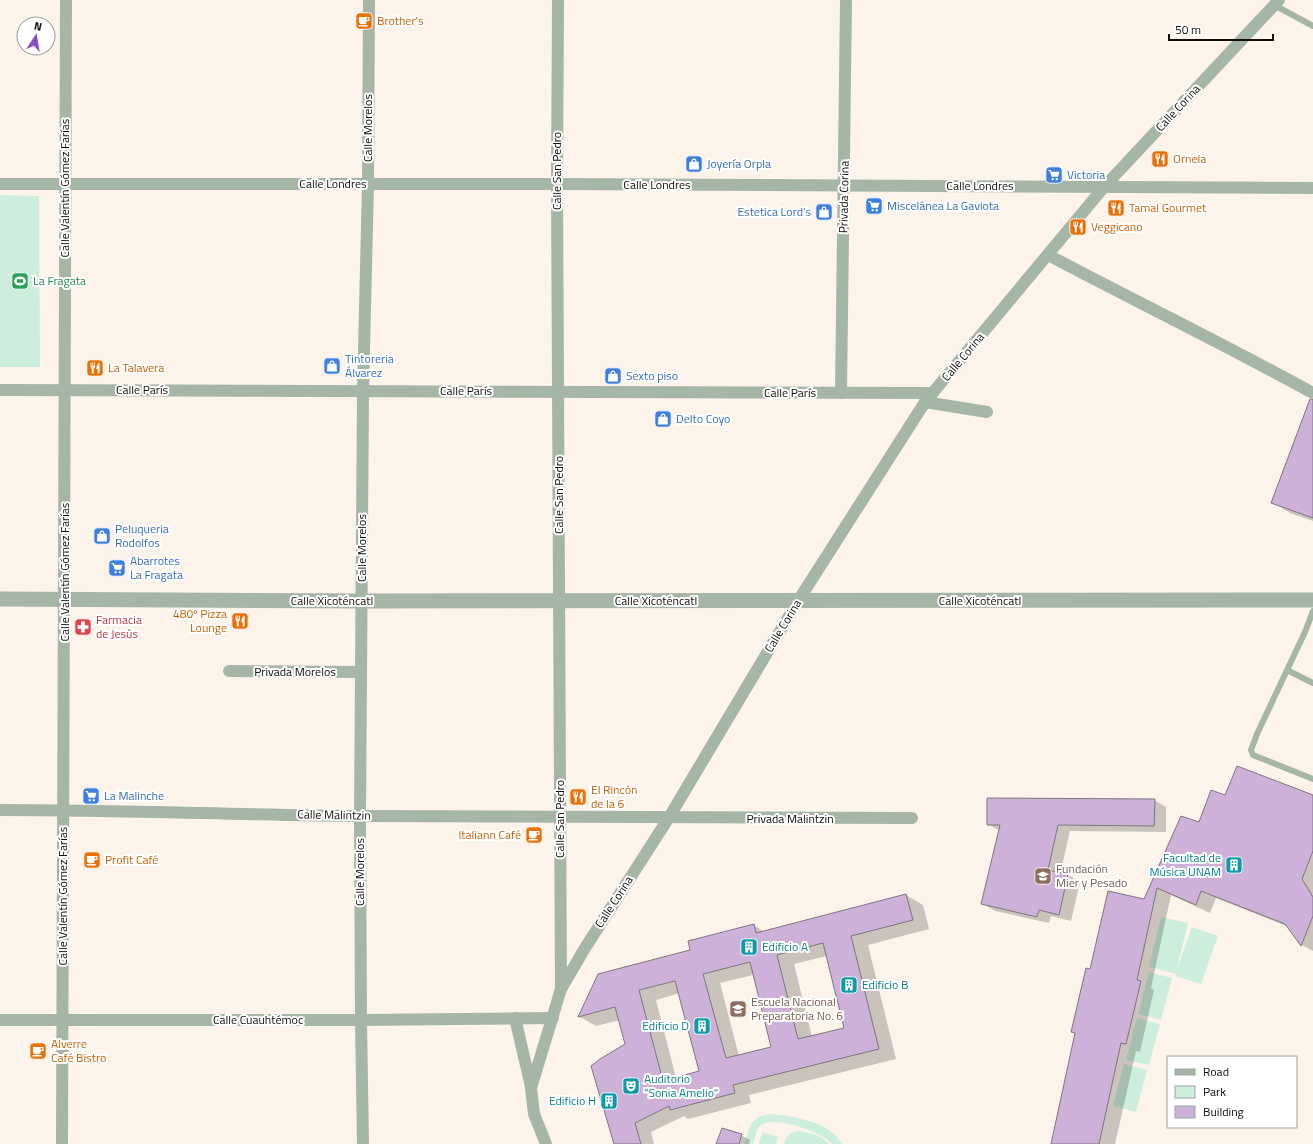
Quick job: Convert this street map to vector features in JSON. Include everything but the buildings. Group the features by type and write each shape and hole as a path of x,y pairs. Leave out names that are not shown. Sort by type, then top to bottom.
{"street":[{"name":"Calle Valentín Gómez Farías","path":"62,1144 66,0"},
{"name":"Calle Morelos","path":"363,1144 360,816 363,392 368,184 369,0"},
{"name":"Calle San Pedro","path":"558,0 557,184 561,989"},
{"name":"Privada Corina","path":"841,393 845,186 846,0"},
{"name":"Calle Corina","path":"553,1018 561,989 585,948 668,819 798,601 929,398 1104,187 1276,3"},
{"name":"Calle Londres","path":"0,184 557,184 1313,188"},
{"path":"1048,254 1311,392"},
{"name":"Calle París","path":"0,390 841,393 929,398 987,412"},
{"name":"Calle Xicoténcatl","path":"0,599 362,601 1313,600"},
{"name":"Privada Morelos","path":"229,671 361,672"},
{"name":"Calle Malintzin","path":"0,810 668,819"},
{"name":"Privada Malintzin","path":"668,819 912,818"},
{"path":"515,1018 531,1088 534,1114 546,1144"},
{"path":"531,1088 553,1018"},
{"name":"Calle Cuauhtémoc","path":"0,1020 361,1020 553,1018"}],"lane":[{"path":"1276,3 1313,26"},
{"path":"1313,611 1305,632 1257,734 1251,750 1253,755 1313,779"},
{"path":"1287,670 1313,683"}],"green space":[{"name":"La Fragata","path":"0,195 39,196 40,367 0,367"},
{"path":"1161,917 1188,923 1176,972 1192,927 1218,936 1201,984 1175,976 1176,974 1149,967"},
{"path":"1149,972 1172,978 1161,1020 1138,1014"},
{"path":"1137,1018 1160,1024 1149,1065 1126,1060"},
{"path":"1124,1064 1147,1070 1136,1112 1113,1106"},
{"path":"768,1114 794,1117 820,1125 834,1134 842,1144 832,1144 819,1134 786,1123 775,1122 766,1123 760,1126 753,1144 744,1144 751,1124 757,1118"},
{"path":"798,1131 815,1134 823,1138 829,1144 784,1144 789,1135"},
{"path":"762,1132 778,1137 776,1144 759,1144"}],"place":[{"name":"Brother's","path":"364,21"},
{"name":"Ornela","path":"1160,159"},
{"name":"Joyería Orpla","path":"694,164"},
{"name":"Victoria","path":"1054,175"},
{"name":"Miscelánea La Gaviota","path":"874,206"},
{"name":"Tamal Gourmet","path":"1116,208"},
{"name":"Estetica Lord's","path":"824,212"},
{"name":"Veggicano","path":"1078,227"},
{"name":"La Fragata","path":"20,281"},
{"name":"Tintoreria Álvarez","path":"332,366"},
{"name":"La Talavera","path":"95,368"},
{"name":"Sexto piso","path":"613,376"},
{"name":"Delto Coyo","path":"663,419"},
{"name":"Peluqueria Rodolfos","path":"102,536"},
{"name":"Abarrotes La Fragata","path":"117,568"},
{"name":"480º Pizza Lounge","path":"240,621"},
{"name":"Farmacia de Jesús","path":"83,627"},
{"name":"La Malinche","path":"91,796"},
{"name":"El Rincón de la 6","path":"578,797"},
{"name":"Italiann Café","path":"534,835"},
{"name":"Profit Café","path":"92,860"},
{"name":"Facultad de Música UNAM","path":"1234,865"},
{"name":"Fundación Mier y Pesado","path":"1043,876"},
{"name":"Edificio A","path":"749,947"},
{"name":"Edificio B","path":"849,985"},
{"name":"Escuela Nacional Preparatoria No. 6","path":"738,1009"},
{"name":"Edificio D","path":"702,1026"},
{"name":"Alverre Café Bistro","path":"38,1051"},
{"name":"Auditorio \"Sonia Amelio\"","path":"631,1086"},
{"name":"Edificio H","path":"609,1101"}]}
